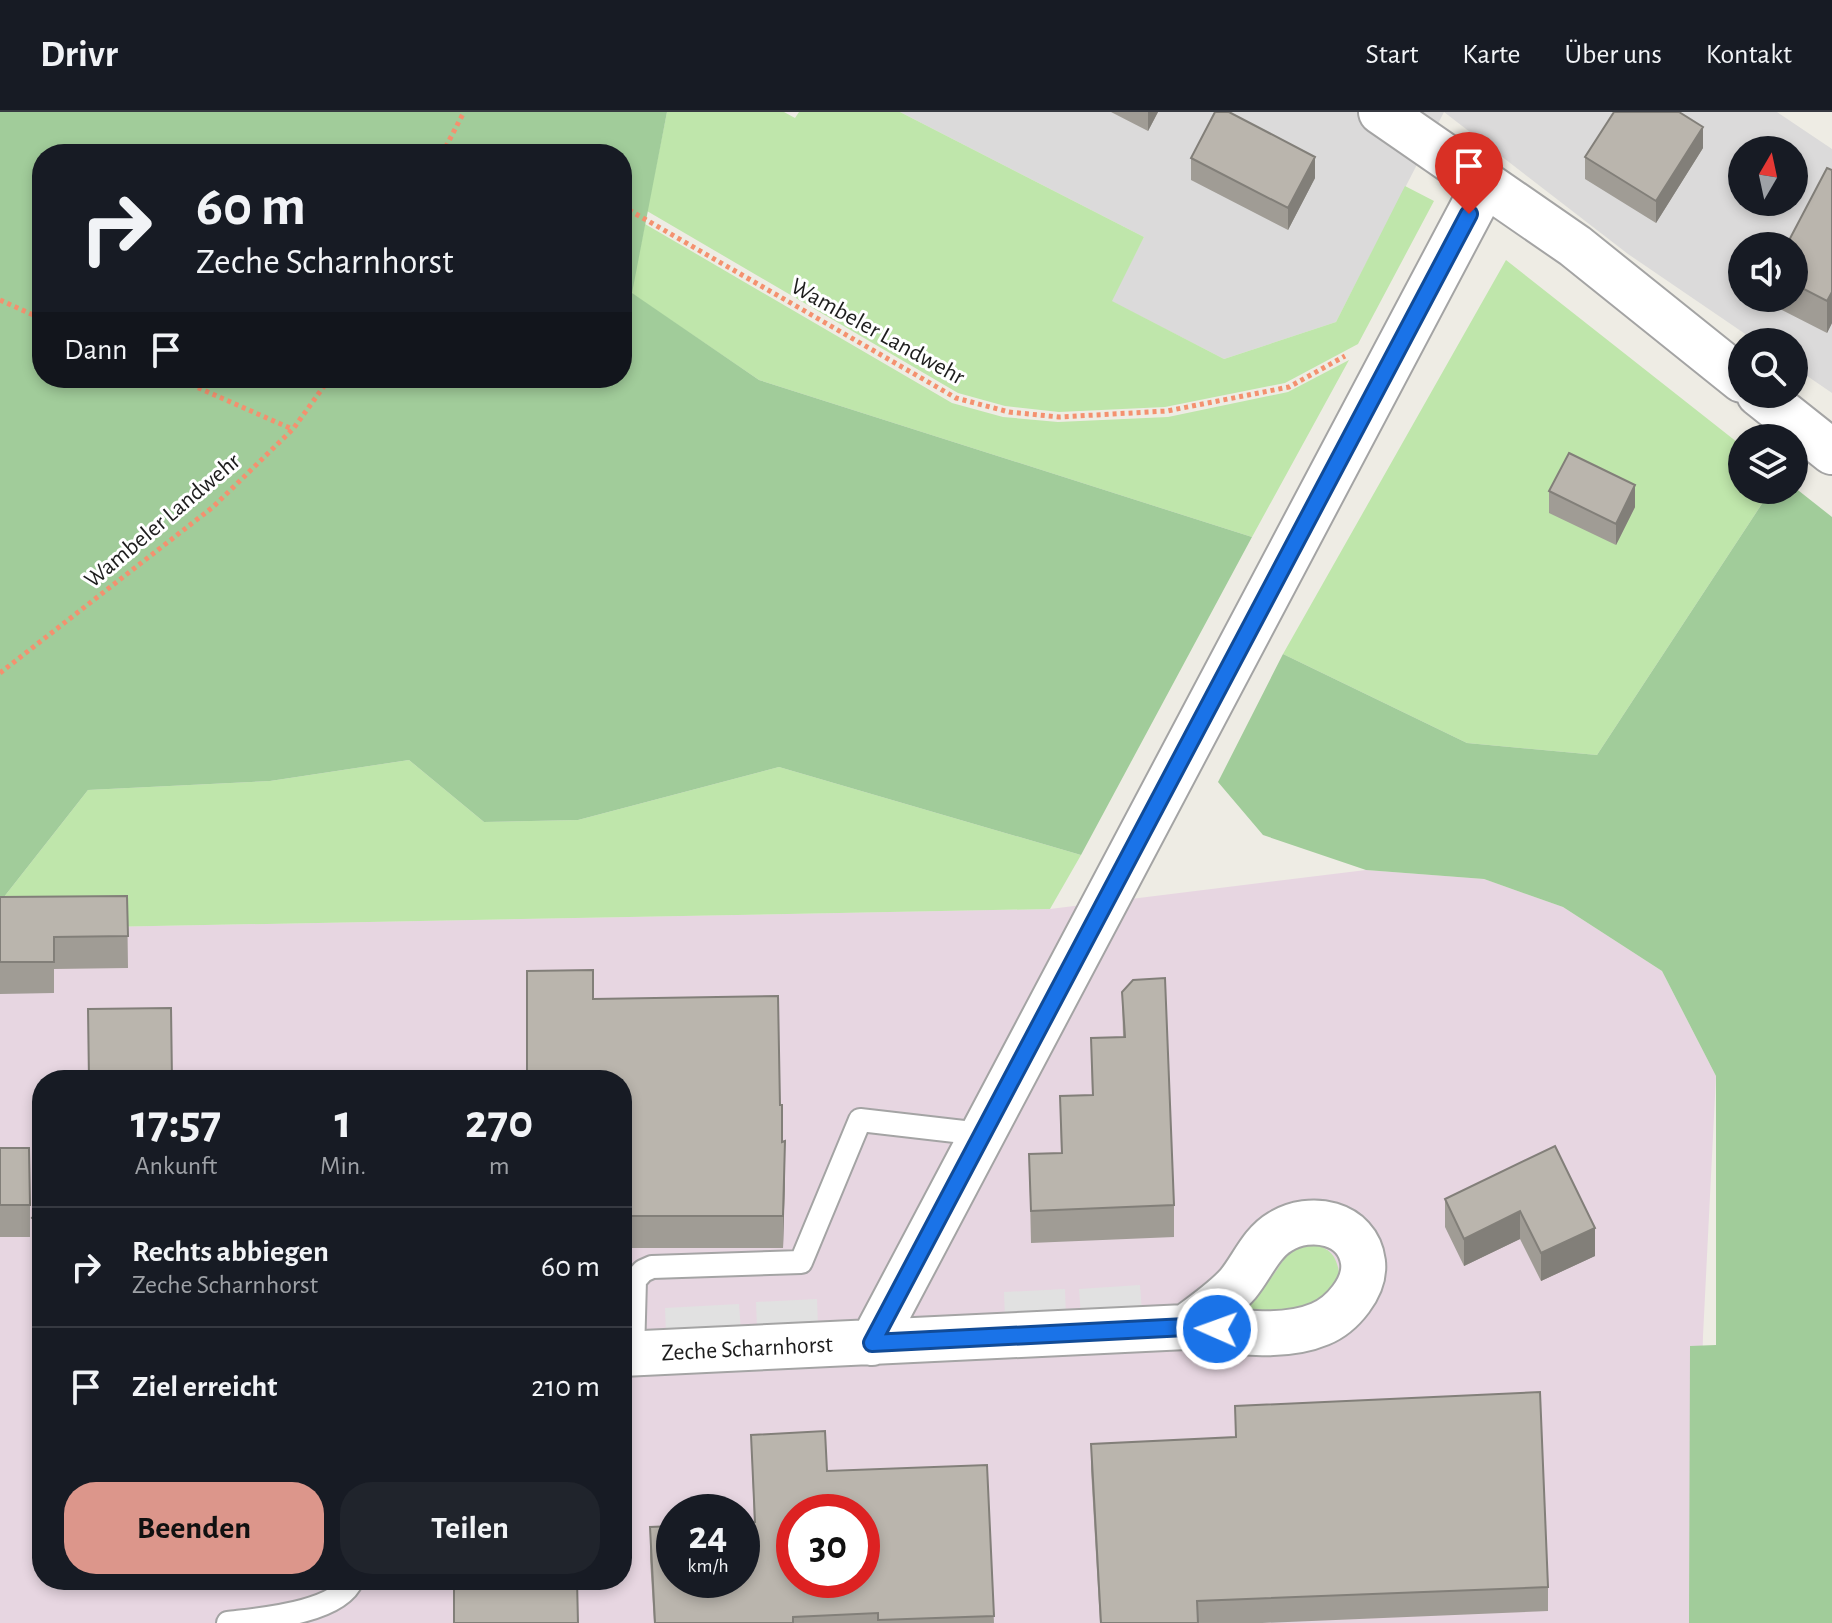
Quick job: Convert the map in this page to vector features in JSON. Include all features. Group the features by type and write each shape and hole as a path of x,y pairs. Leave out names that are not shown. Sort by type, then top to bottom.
{"street":[{"path":"1381,112 1575,246 1728,369"},
{"path":"872,1343 1485,184"},
{"path":"1777,408 1832,452"},
{"name":"Zeche Scharnhorst","path":"632,1354 1186,1327"}],"lane":[{"path":"632,1308 635,1280 652,1267 801,1262 860,1120 981,1134"},
{"path":"228,1623 308,1612 346,1590"}],"path":[{"path":"447,144 464,112"},
{"name":"Wambeler Landwehr","path":"632,212 956,398 1009,412 1059,417 1167,411 1289,387 1353,351"},
{"path":"0,300 32,314"},
{"path":"199,388 293,429"},
{"name":"Wambeler Landwehr","path":"0,673 213,507 293,429 323,388"}],"shaded area":[{"path":"900,112 1444,112 1336,322 1224,359 1111,301 1144,237"},
{"path":"1444,112 1777,112 1832,149 1832,393 1808,377 1808,328 1736,328 1628,254"},
{"path":"1366,870 1484,879 1563,907 1662,971 1716,1076 1703,1336 1695,1623 0,1623 0,929 1050,909"},
{"path":"1140,1285 1142,1312 1081,1316 1079,1289"},
{"path":"1065,1289 1066,1316 1005,1319 1004,1292"},
{"path":"817,1299 818,1326 757,1329 756,1302"},
{"path":"739,1304 741,1331 666,1334 665,1308"}],"green space":[{"path":"0,112 667,112 632,293 759,380 1252,537 1081,855 779,767 578,820 484,822 409,760 270,781 88,790 0,902"},
{"path":"667,112 784,112 795,118 799,112 900,112 1144,237 1112,301 1224,359 1336,322 1405,186 1434,201 1358,344 1285,383 1165,407 1059,412 1005,406 958,393 647,211"},
{"path":"645,224 952,403 1003,417 1058,422 1168,417 1288,392 1349,360 1252,537 759,380 632,294"},
{"path":"1506,260 1728,435 1728,504 1762,504 1597,755 1467,743 1283,654"},
{"path":"1808,498 1832,517 1832,1623 1689,1623 1690,1346 1716,1345 1716,1076 1662,971 1563,907 1484,879 1366,870 1263,835 1218,782 1283,654 1467,743 1597,755 1762,504 1808,504"},
{"path":"409,760 484,822 578,820 779,767 1081,855 1050,909 0,929 0,902 88,790 270,781"},
{"path":"1309,1243 1333,1255 1339,1278 1333,1289 1292,1310 1242,1319 1242,1305 1271,1278 1290,1252"}],"building":[{"path":"1215,112 1229,112 1315,157 1288,208 1191,158"},
{"path":"1614,112 1679,112 1703,127 1656,201 1585,157"},
{"path":"1827,168 1832,170 1832,292 1827,301 1808,291 1808,232 1793,232 1802,216 1808,216 1808,204"},
{"path":"1569,453 1635,485 1616,524 1549,491"},
{"path":"127,896 128,936 54,937 54,962 0,962 0,897"},
{"path":"593,970 593,999 778,996 780,1105 782,1142 785,1141 783,1216 632,1216 632,1070 527,1070 527,971"},
{"path":"1165,978 1174,1205 1031,1211 1029,1154 1062,1153 1060,1096 1093,1095 1091,1038 1125,1037 1122,992 1133,980"},
{"path":"171,1008 172,1070 89,1070 88,1009"},
{"path":"1555,1146 1595,1228 1541,1253 1520,1211 1464,1239 1445,1199"},
{"path":"0,1148 29,1148 30,1205 0,1205"},
{"path":"1540,1392 1548,1587 1197,1601 1198,1623 1101,1623 1091,1444 1236,1437 1235,1406"},
{"path":"825,1431 827,1471 987,1465 994,1616 878,1620 878,1613 793,1617 793,1623 655,1623 650,1527 656,1527 656,1598 760,1598 760,1494 754,1494 751,1435"},
{"path":"454,1590 577,1590 578,1623 454,1623"}],"route":[{"path":"1217,1329 1186,1327 872,1343 1469,214"}]}
